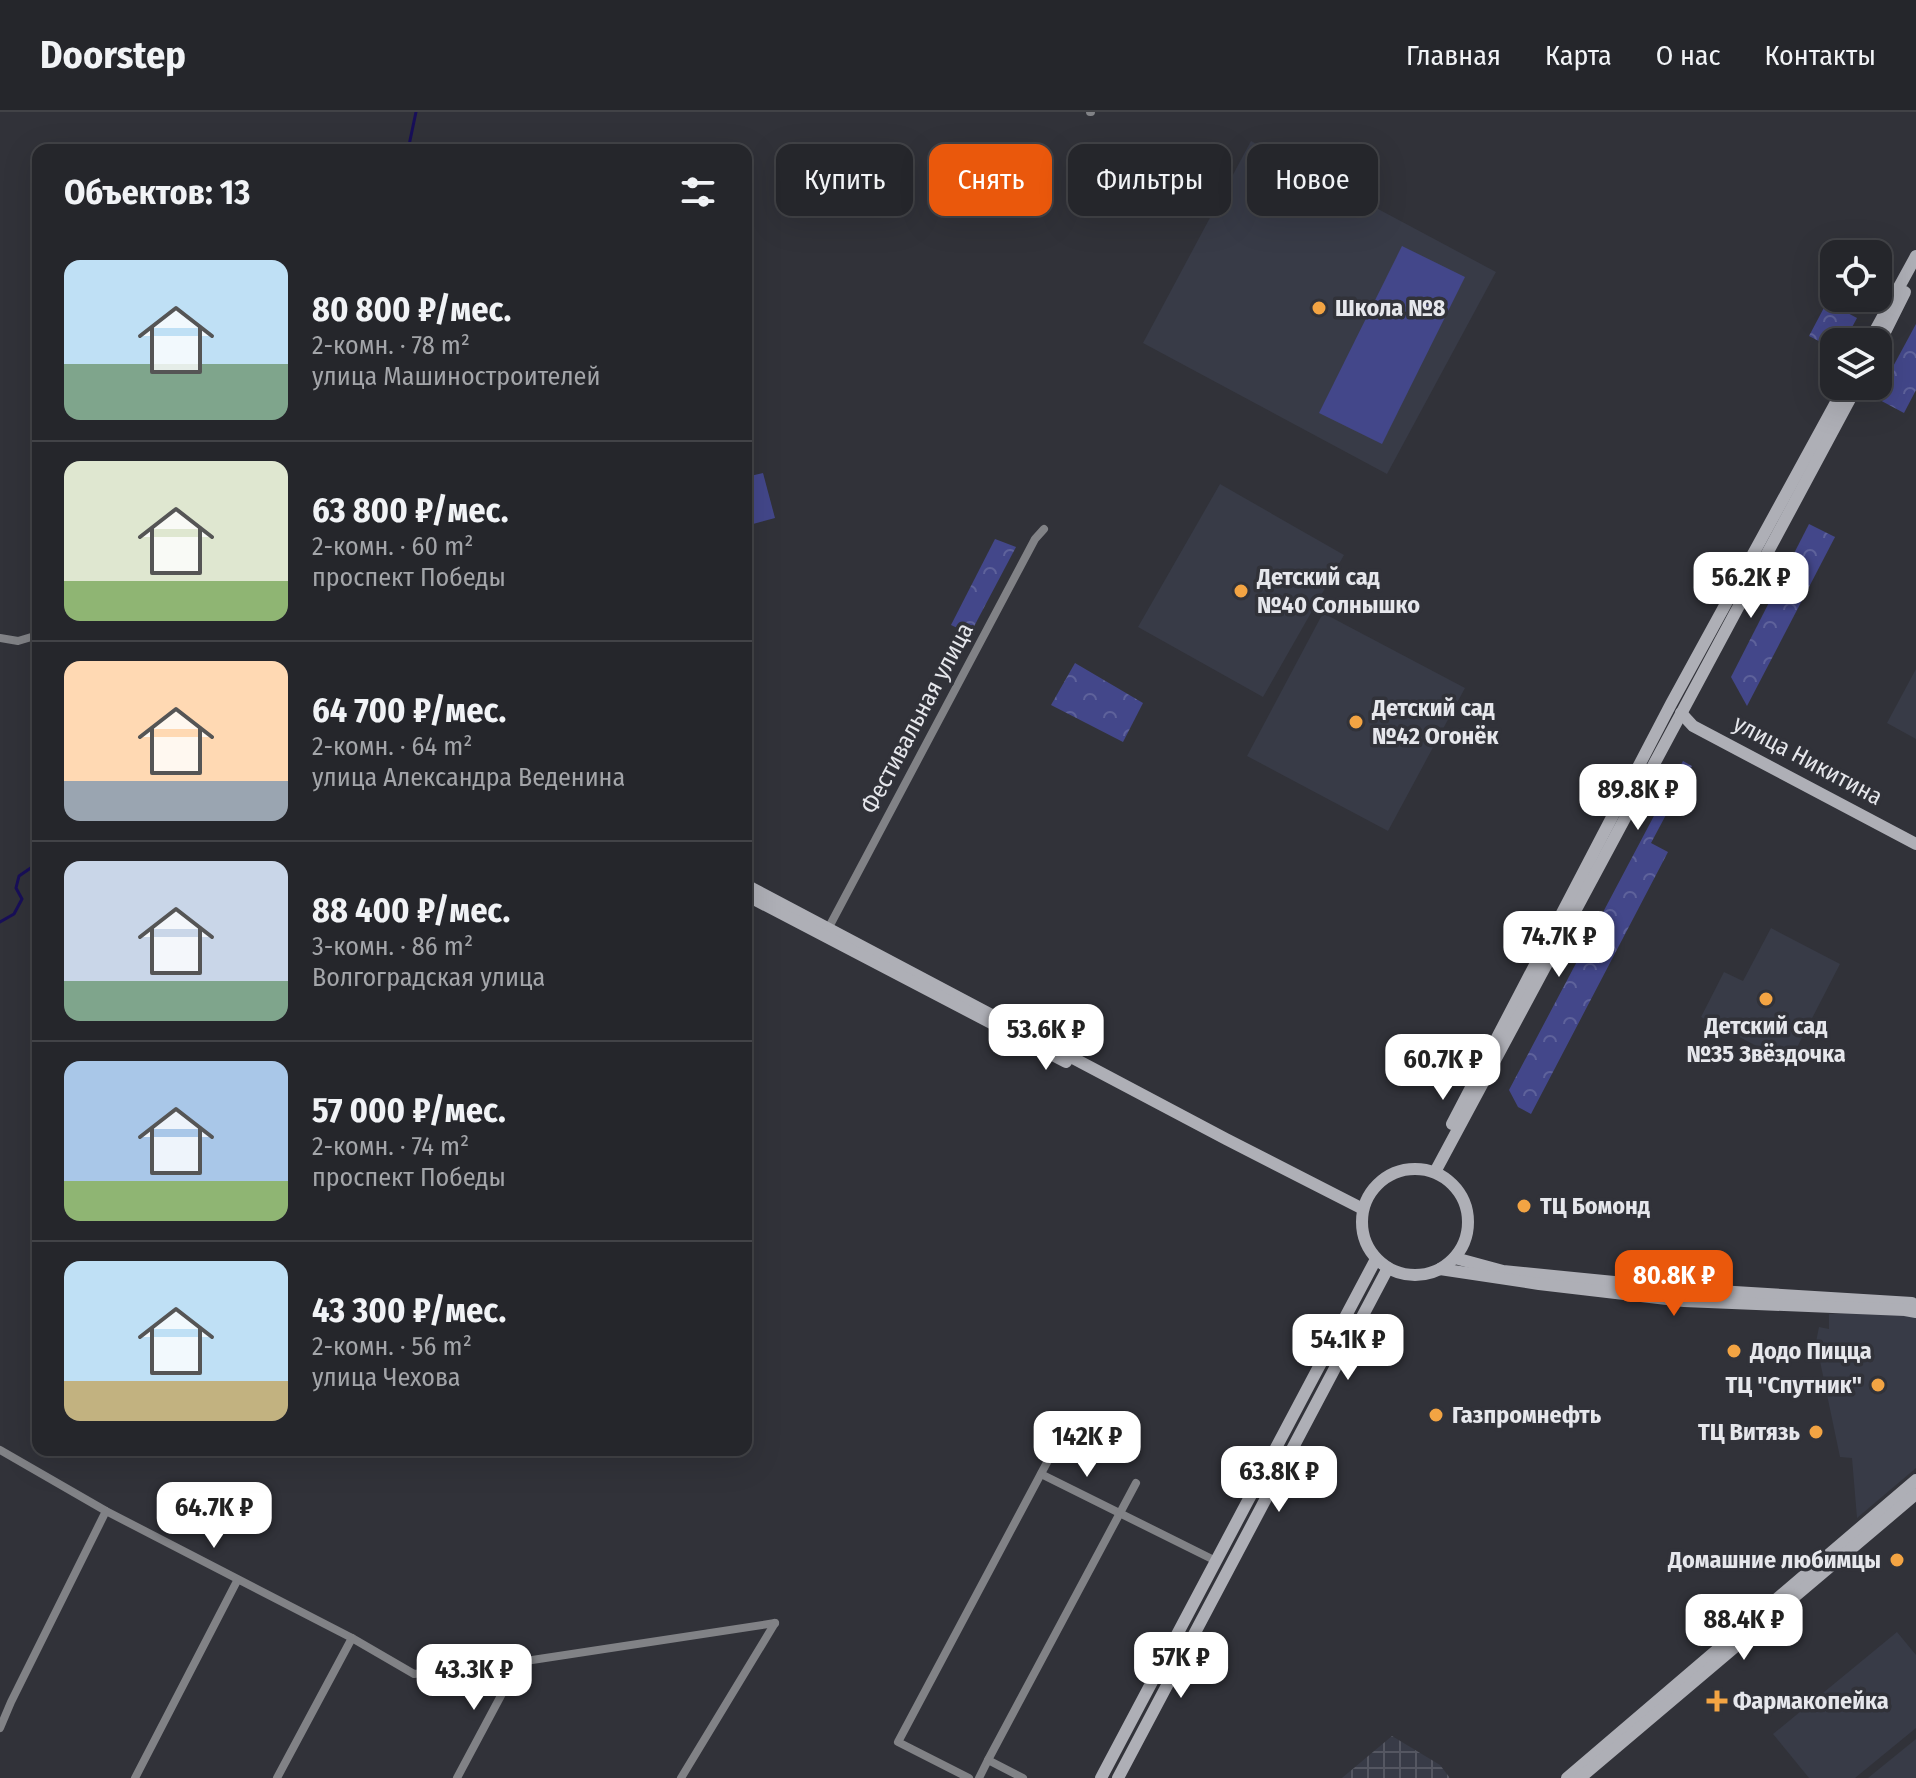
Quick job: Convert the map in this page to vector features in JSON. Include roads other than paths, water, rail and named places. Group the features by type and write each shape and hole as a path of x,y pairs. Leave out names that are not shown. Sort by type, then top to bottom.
{"main road":[{"path":"1877,328 1916,256"},
{"path":"1887,328 1916,271"},
{"path":"1431,1171 1671,704 1839,400"},
{"path":"1431,1171 1849,400"},
{"name":"улица Никитина","path":"1681,713 1693,726 1916,844"},
{"path":"752,888 1363,1214"},
{"path":"752,898 1363,1214"},
{"path":"1405,1169 1431,1171 1449,1181 1460,1194 1467,1210 1466,1235 1455,1258 1440,1269 1423,1275 1405,1275 1376,1259 1367,1246 1362,1230 1363,1214 1369,1195 1390,1174 1405,1169"},
{"path":"1455,1258 1503,1271 1685,1289 1907,1301 1916,1304"},
{"path":"1101,1778 1376,1259"},
{"path":"1118,1778 1388,1268"},
{"path":"1440,1269 1684,1301 1916,1312"},
{"path":"1567,1778 1916,1480"},
{"path":"1580,1778 1916,1494"}],"street":[{"name":"Фестивальная улица","path":"829,927 1035,539 1044,529"},
{"path":"0,638 18,641 32,637"},
{"path":"969,1778 898,1742 1068,1423"},
{"path":"0,1450 106,1511 352,1638 414,1674 519,1662 775,1623 681,1778"},
{"path":"1041,1474 1216,1561"},
{"path":"979,1778 1136,1483"},
{"path":"0,1728 106,1511"},
{"path":"135,1778 237,1581"},
{"path":"277,1778 352,1638"},
{"path":"457,1778 519,1662"},
{"path":"988,1760 1023,1778"}],"waterway":[{"path":"409,144 416,112"},
{"path":"0,922 14,914 22,899 16,888 19,876 32,867"}],"place":[{"name":"Школа №8","path":"1319,308"},
{"name":"Детский сад №40 Солнышко","path":"1241,591"},
{"name":"Детский сад №42 Огонёк","path":"1356,722"},
{"name":"Детский сад №35 Звёздочка","path":"1766,999"},
{"name":"ТЦ Бомонд","path":"1524,1206"},
{"name":"Додо Пицца","path":"1734,1351"},
{"name":"ТЦ \"Спутник\"","path":"1878,1385"},
{"name":"Газпромнефть","path":"1436,1415"},
{"name":"ТЦ Витязь","path":"1816,1432"},
{"name":"Домашние любимцы","path":"1897,1560"},
{"name":"Фармакопейка","path":"1717,1701"}]}
